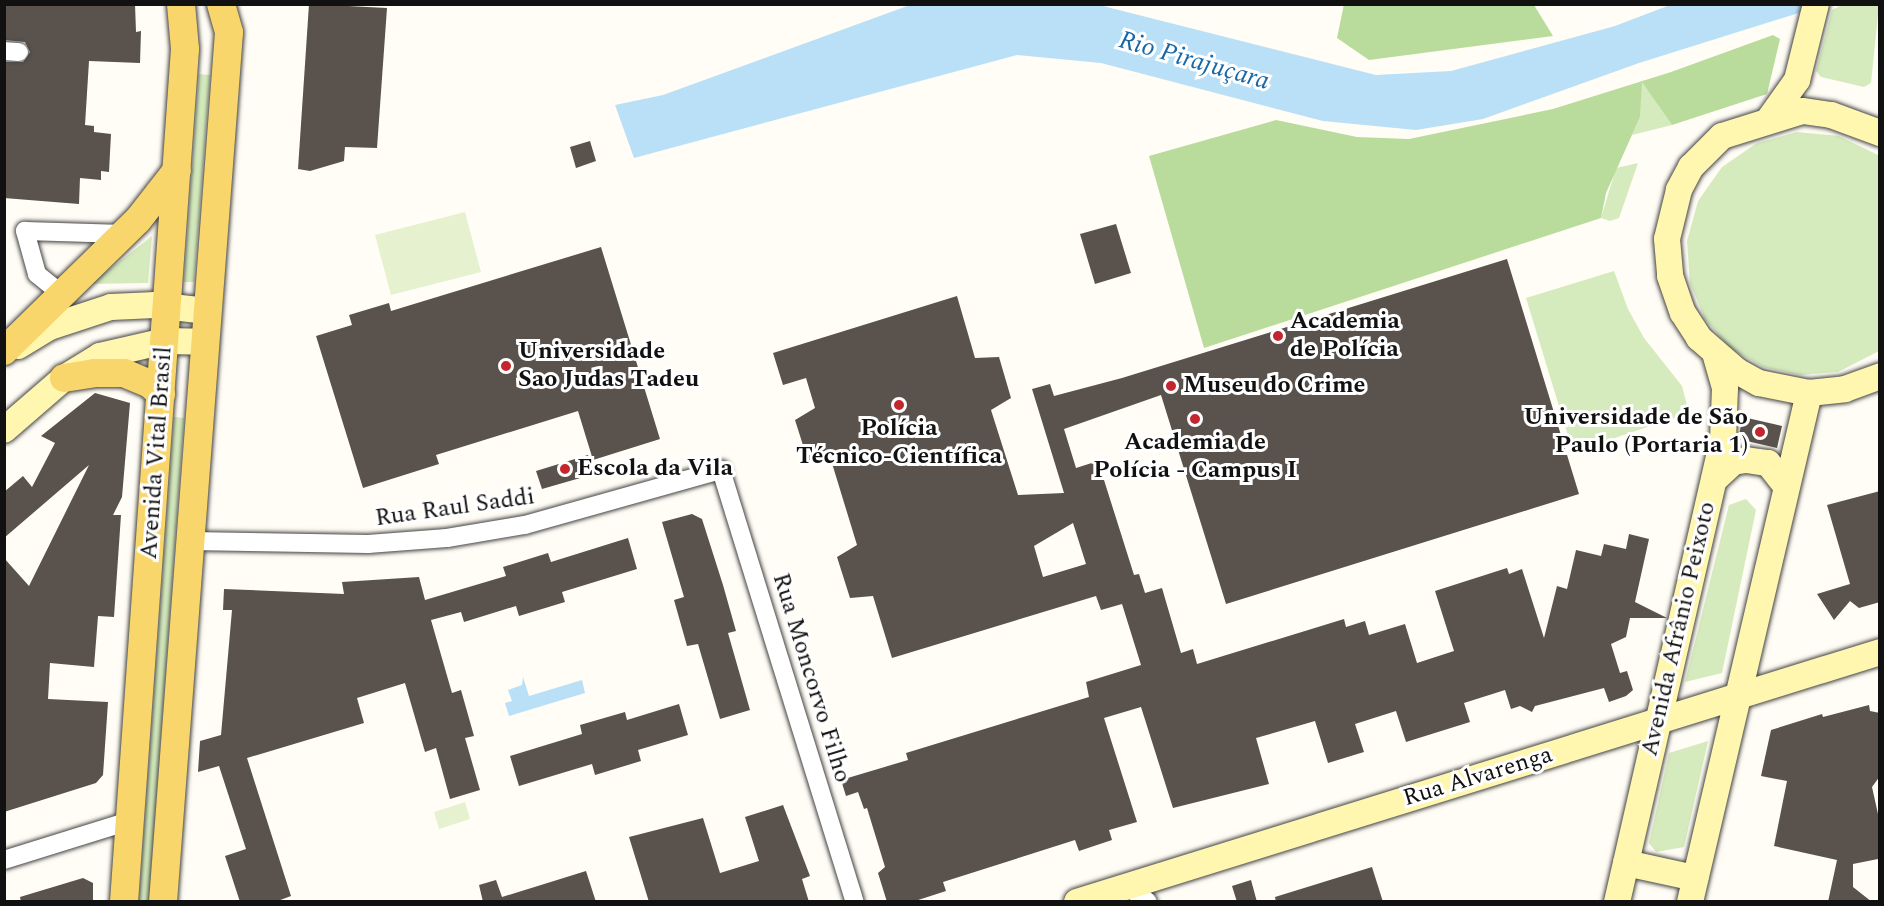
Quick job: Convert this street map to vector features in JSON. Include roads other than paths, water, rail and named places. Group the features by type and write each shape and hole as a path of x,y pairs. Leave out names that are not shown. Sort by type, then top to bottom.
{"main road":[{"name":"Avenida Vital Brasil","path":"124,902 185,49 181,4"},
{"name":"Avenida Vital Brasil","path":"163,902 228,32 221,4"},
{"path":"1770,118 1797,80 1813,16"},
{"path":"1880,133 1812,112 1770,118 1722,136 1704,151 1679,190 1667,239 1670,276 1683,313 1716,356 1759,383 1809,393 1845,389 1880,376"},
{"path":"4,353 124,234 177,170"},
{"path":"4,353 50,327 111,306 207,311"},
{"path":"4,430 64,378 110,352 165,341 204,342"},
{"name":"Avenida Afrânio Peixoto","path":"1617,902 1723,441 1725,407 1716,356"},
{"path":"64,378 95,373 124,373 150,384 161,394"},
{"path":"1626,863 1693,890 1809,393"},
{"path":"1714,480 1733,462 1746,460 1768,464 1786,486"},
{"name":"Rua Alvarenga","path":"1077,902 1880,652"}],"street":[{"name":"Avenida Vital Brasil","path":"228,32 234,4"},
{"path":"64,296 37,274 25,231 124,234"},
{"name":"Rua Raul Saddi","path":"190,541 368,544 447,538 525,525 721,470"},
{"name":"Rua Moncorvo Filho","path":"721,470 855,902"},
{"path":"4,860 129,821"},
{"path":"1127,886 1148,902"}],"water":[{"name":"Rio Pirajuçara","path":"910,5 1099,5 1376,75 1451,71 1615,26 1670,5 1824,5 1639,63 1483,119 1416,130 1323,121 1101,63 1017,55 634,158 615,105 663,95"},
{"path":"523,677 529,696 582,680 585,693 509,716 505,703 512,701 508,690 522,685"}],"place":[{"name":"Academia de Polícia","path":"1278,336"},
{"name":"Universidade Sao Judas Tadeu","path":"506,366"},
{"name":"Museu do Crime","path":"1171,386"},
{"name":"Polícia Técnico-Científica","path":"899,405"},
{"name":"Academia de Polícia - Campus I","path":"1195,419"},
{"name":"Universidade de São Paulo (Portaria 1)","path":"1760,432"},
{"name":"Escola da Vila","path":"565,469"}]}
